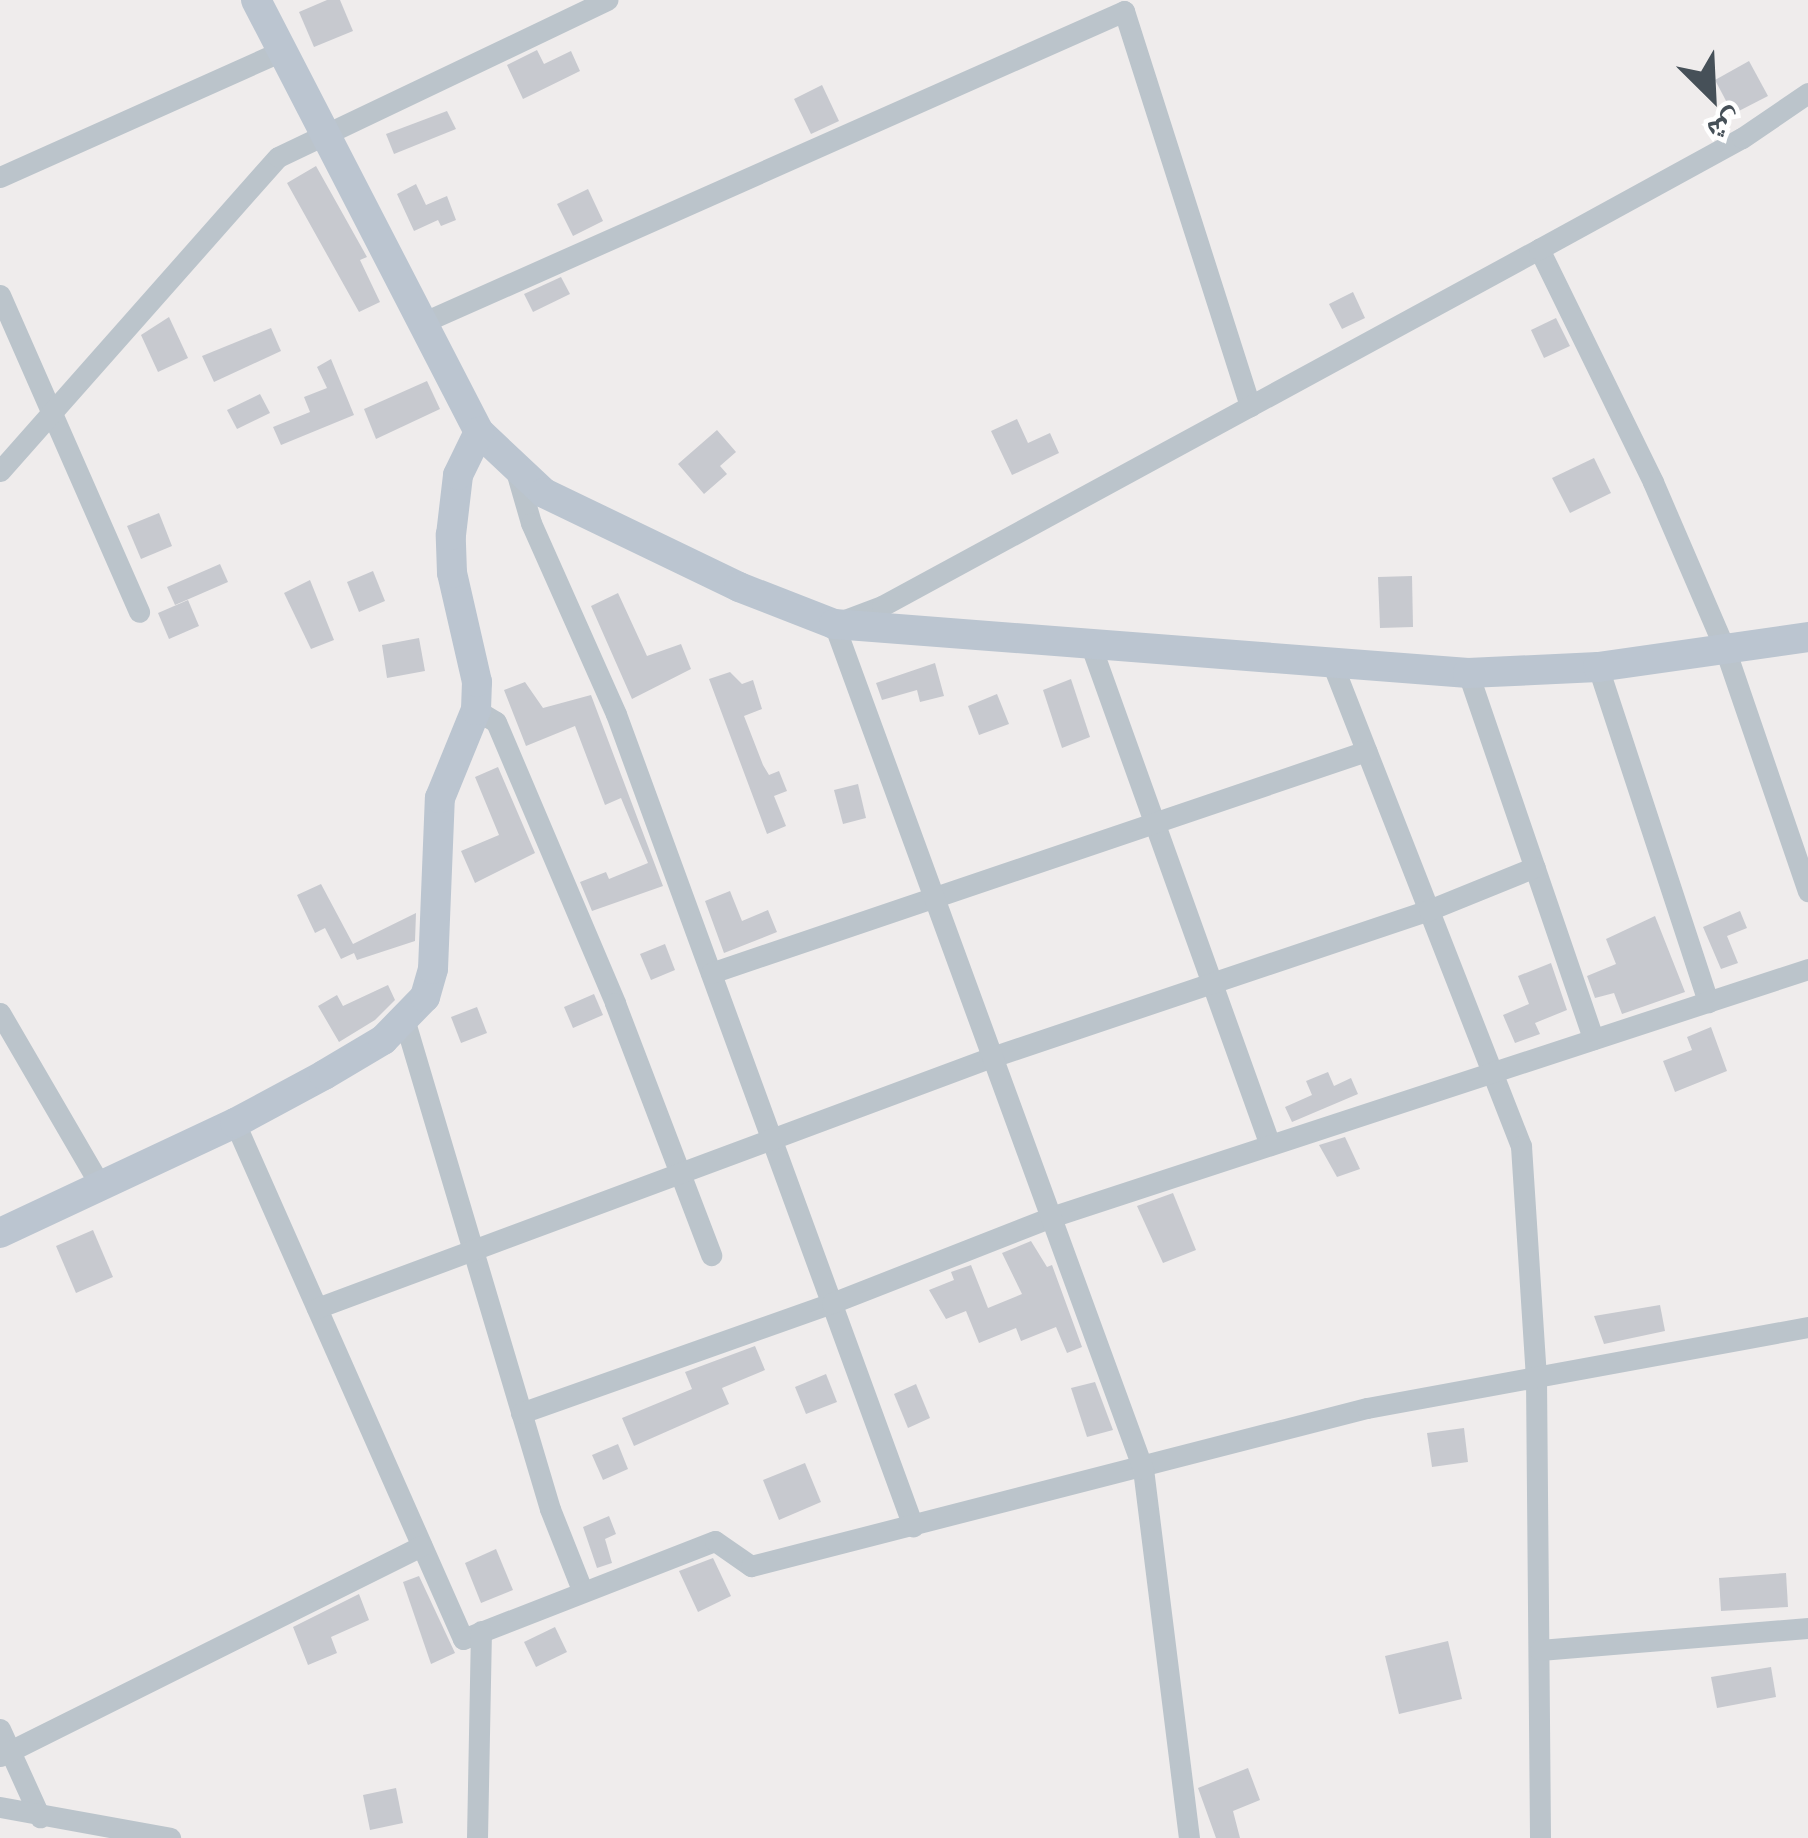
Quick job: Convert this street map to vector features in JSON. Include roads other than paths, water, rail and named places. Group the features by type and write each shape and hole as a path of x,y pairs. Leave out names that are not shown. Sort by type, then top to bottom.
{"street":[{"path":"256,0 479,432 544,493 719,578 834,624 1468,673 1598,667 1808,637"},
{"path":"0,471 278,157 607,0"},
{"path":"424,322 1124,11 1250,406"},
{"path":"0,177 280,52"},
{"path":"834,624 882,605 1539,249 1742,137 1808,93"},
{"path":"1539,249 1653,482 1725,649 1797,823 1808,890"},
{"path":"0,295 139,612"},
{"path":"0,1233 235,1123 383,1040 424,997 433,969 440,798 476,710 477,682 452,573 451,535 458,475 479,432"},
{"path":"516,471 531,523 616,714 913,1526"},
{"path":"834,624 1143,1469 1189,1838"},
{"path":"1091,646 1270,1145"},
{"path":"1332,663 1521,1146 1535,1378 1540,1838"},
{"path":"1598,667 1708,1002"},
{"path":"1468,673 1593,1039"},
{"path":"476,710 496,722 711,1255"},
{"path":"711,973 1366,751"},
{"path":"317,1309 992,1057 1429,910 1535,867"},
{"path":"521,1413 832,1303 1051,1217 1808,969"},
{"path":"0,1013 102,1188"},
{"path":"404,1022 521,1413 582,1590"},
{"path":"235,1123 463,1639 716,1541 751,1566 1367,1408 1808,1328"},
{"path":"6,1754 422,1546"},
{"path":"1540,1650 1808,1628"},
{"path":"477,1838 481,1631"},
{"path":"0,1729 6,1754 40,1817"},
{"path":"0,1807 99,1832 170,1838"}]}
